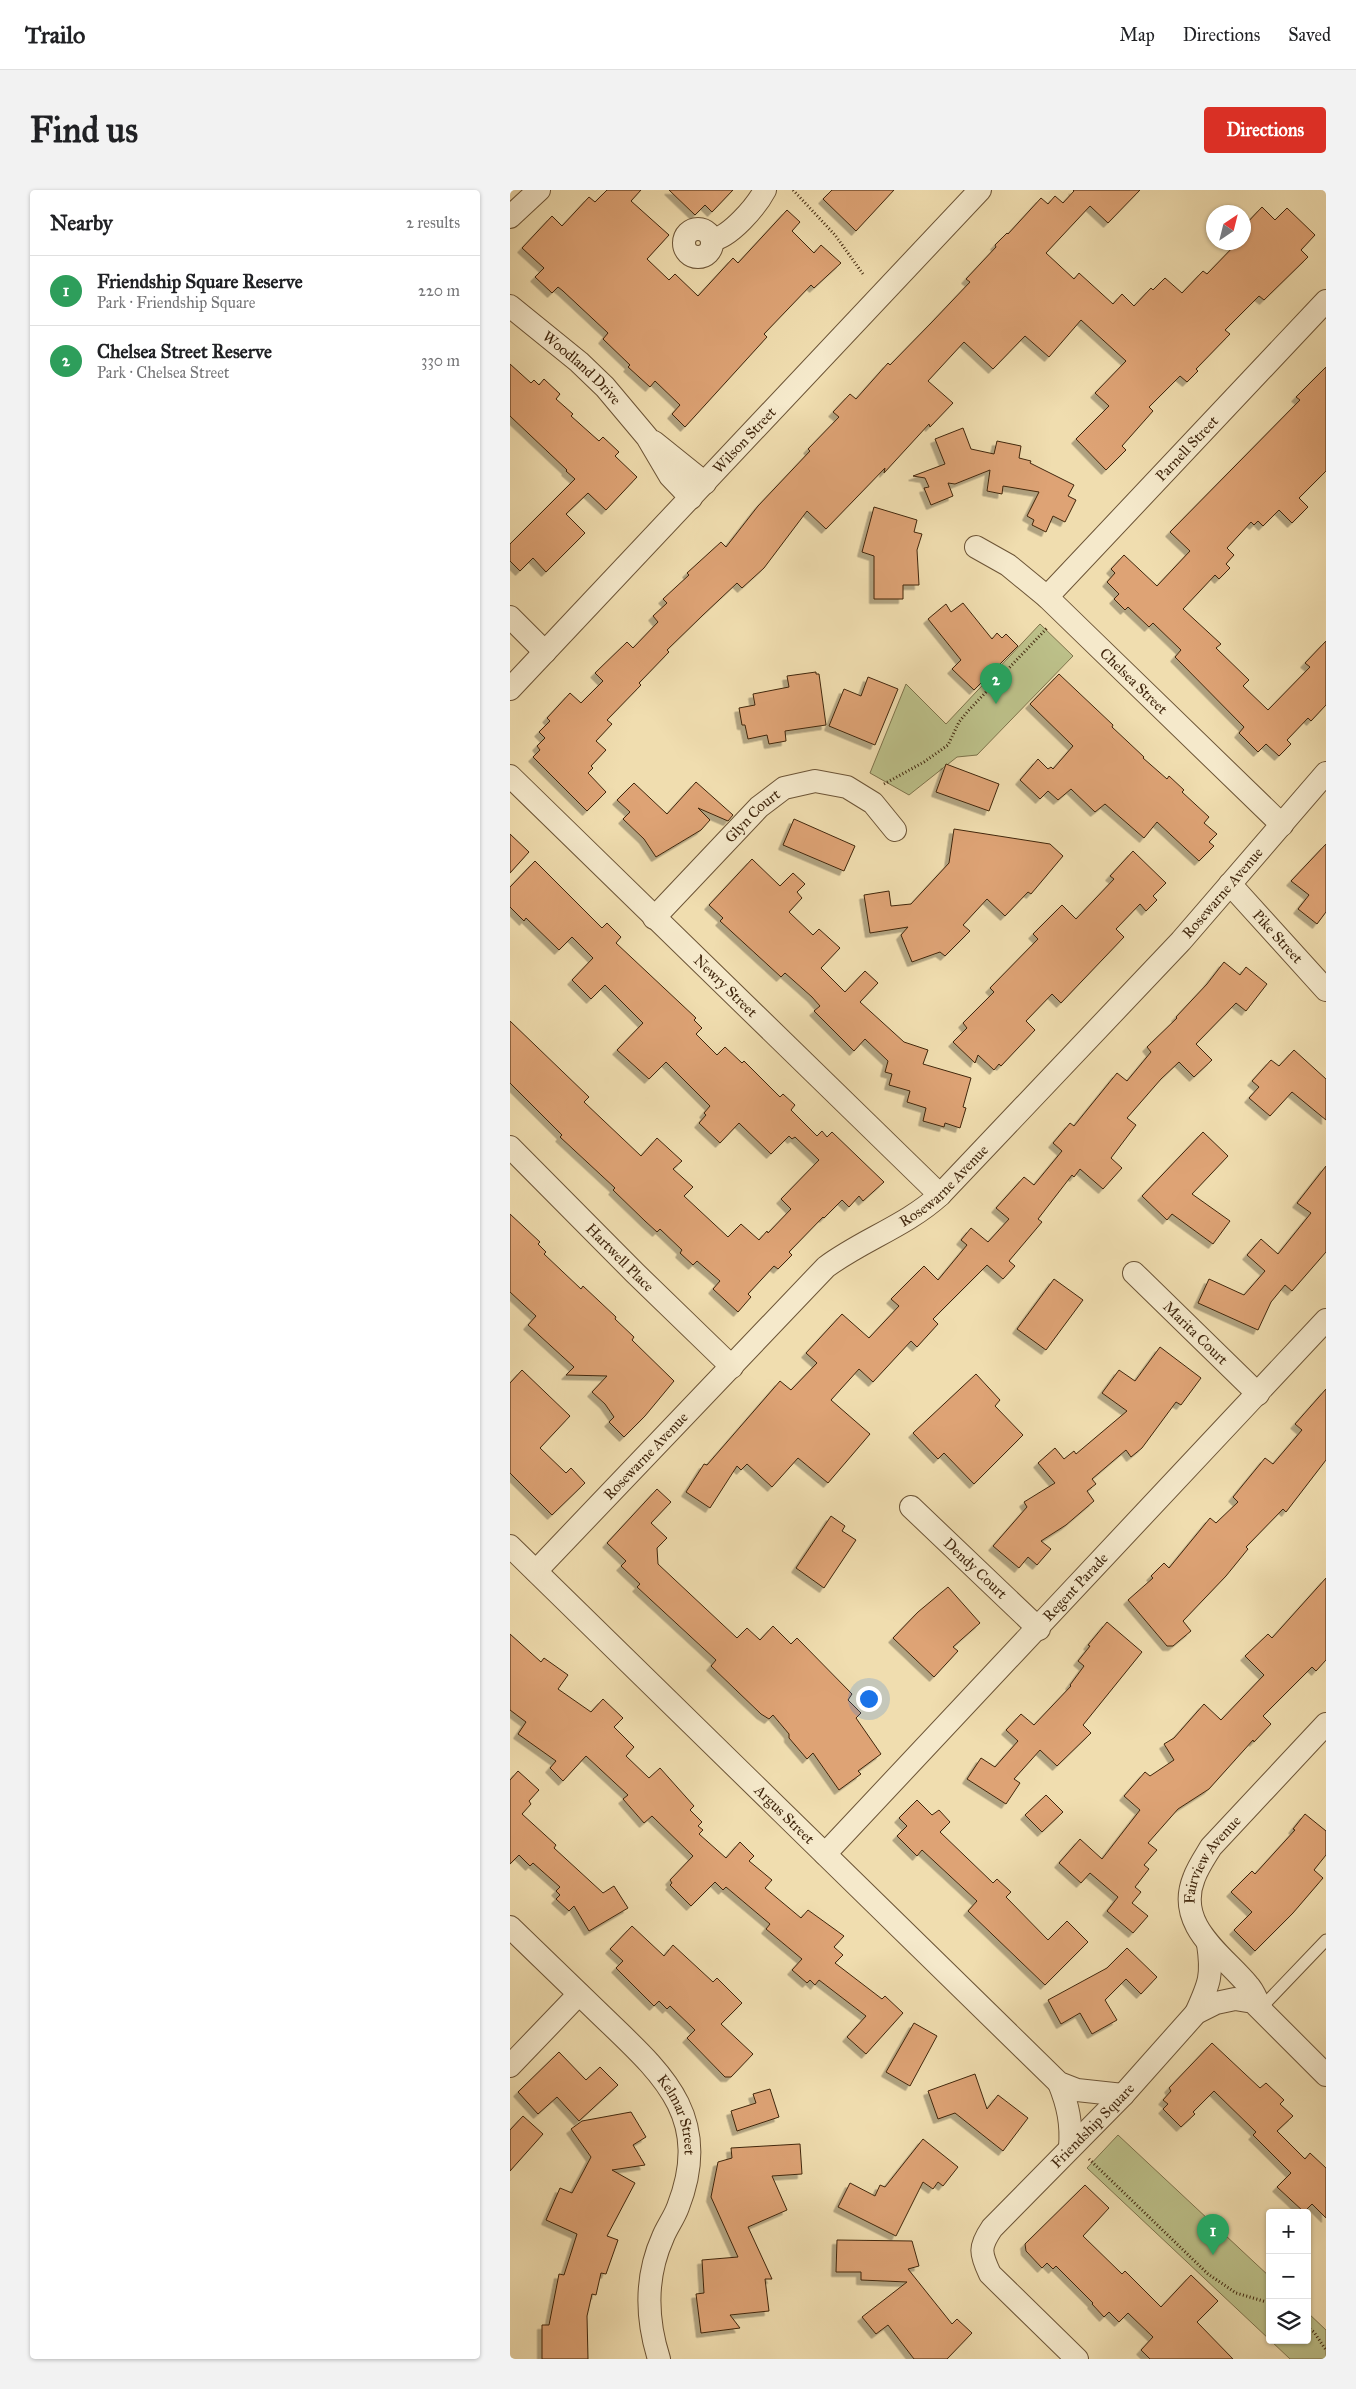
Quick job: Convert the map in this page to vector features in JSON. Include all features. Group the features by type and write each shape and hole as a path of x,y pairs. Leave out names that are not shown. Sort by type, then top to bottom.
{"street":[{"path":"510,217 539,190"},
{"path":"712,240 727,234 756,204 765,190"},
{"name":"Wilson Street","path":"510,689 980,190"},
{"name":"Parnell Street","path":"1047,597 1326,301"},
{"name":"Woodland Drive","path":"510,306 592,375 647,437 698,490"},
{"name":"Chelsea Street","path":"976,547 1008,565 1047,597 1282,824"},
{"path":"510,617 545,652"},
{"name":"Rosewarne Avenue","path":"536,1572 826,1267 911,1218 940,1196 1181,941 1326,773"},
{"name":"Newry Street","path":"510,776 940,1196"},
{"name":"Glyn Court","path":"654,918 759,807 784,788 814,781 847,787 873,803 895,830"},
{"name":"Pike Street","path":"1230,884 1326,990"},
{"name":"Hartwell Place","path":"510,1147 635,1273 732,1367"},
{"name":"Marita Court","path":"1134,1273 1258,1394"},
{"name":"Regent Parade","path":"825,1854 1326,1320"},
{"name":"Dendy Court","path":"911,1507 1038,1628"},
{"name":"Argus Street","path":"510,1546 1059,2083 1067,2101 1072,2128 1070,2148"},
{"name":"Fairview Avenue","path":"1262,2008 1250,1986 1208,1944 1194,1922 1189,1904 1191,1888 1199,1868 1219,1837 1326,1724"},
{"name":"Kelmar Street","path":"510,1927 661,2075 672,2089 682,2113 688,2134 690,2158 686,2181 678,2207 654,2259 650,2283 650,2324 658,2359"},
{"path":"1196,2012 1210,1979 1212,1967 1208,1944"},
{"path":"510,2066 579,1994"},
{"name":"Friendship Square","path":"1077,2359 990,2274 982,2258 983,2242 992,2228 1123,2095 1196,2012 1216,2003 1246,1999 1262,2008 1326,2075"},
{"name":"Argus Street","path":"1059,2083 1077,2090 1123,2095"}],"lane":[{"path":"1262,2008 1326,1940"}],"path":[{"path":"793,190 835,235 863,274"},
{"path":"1070,2148 1090,2160 1208,2274 1236,2293 1266,2302"},
{"path":"1311,2330 1326,2350"}],"green space":[{"path":"1040,624 1073,656 977,755 957,757 909,795 870,773 906,684 946,724"},
{"path":"1118,2135 1266,2273 1266,2336 1087,2168"},
{"path":"1311,2316 1326,2330 1326,2359 1290,2359 1274,2344 1311,2344"}],"building":[{"path":"607,190 641,190 631,201 669,235 647,259 669,280 675,274 698,296 733,258 738,263 787,210 800,222 792,231 814,253 821,245 841,263 814,288 811,285 764,334 767,337 685,427 672,414 680,405 655,381 650,387 628,367 630,365 603,339 608,333 563,291 558,287 552,293 535,277 544,268 522,248 552,216 562,226 589,197 595,202"},
{"path":"669,190 733,190 712,212 705,205 695,215"},
{"path":"832,190 894,190 856,231 823,199"},
{"path":"1140,190 1108,223 1090,206 1046,253 1074,279 1079,273 1113,304 1122,294 1134,306 1151,288 1153,290 1165,278 1182,293 1203,271 1207,274 1230,250 1251,250 1251,219 1262,207 1275,220 1287,208 1315,235 1301,250 1308,257 1264,300 1259,296 1225,330 1230,334 1196,369 1198,371 1187,382 1180,376 1149,407 1153,411 1122,446 1126,450 1106,470 1076,439 1109,406 1095,393 1126,361 1081,320 1049,357 1025,336 993,369 964,342 928,381 953,403 930,427 929,424 884,473 885,468 826,529 807,511 764,568 742,588 737,583 703,615 667,650 669,652 639,683 641,685 607,720 612,724 596,741 606,750 591,766 593,768 588,773 606,792 587,811 533,757 540,750 537,746 545,738 539,732 550,721 547,718 570,693 581,703 603,681 595,673 627,642 633,648 658,622 653,616 667,603 663,599 689,575 687,573 721,542 726,547 758,506 839,417 833,412 850,394 856,399 888,363 890,365 932,322 970,282 966,279 996,247 995,245 1008,234 1041,198 1048,204 1055,196 1063,203 1074,191"},
{"path":"510,364 531,383 534,380 539,385 544,379 560,394 556,399 573,414 571,416 599,441 603,437 619,452 615,456 637,477 606,510 588,493 566,514 585,533 546,572 533,558 520,571 510,561 510,544 575,479 510,416"},
{"path":"1326,367 1326,471 1299,498 1308,507 1292,523 1279,510 1263,526 1258,521 1254,525 1251,522 1227,548 1234,555 1226,564 1230,568 1219,579 1215,575 1183,609 1221,644 1216,648 1249,680 1243,686 1268,710 1310,667 1305,663 1326,641 1326,705 1311,721 1308,718 1287,740 1291,744 1279,756 1266,744 1258,752 1239,733 1244,727 1175,657 1181,650 1153,623 1149,627 1128,607 1125,610 1114,599 1119,594 1107,582 1115,573 1111,569 1124,555 1157,586 1190,551 1170,532 1300,400 1296,397"},
{"path":"963,428 971,449 994,454 997,441 1021,446 1019,458 1031,461 1030,463 1074,485 1068,496 1076,500 1065,522 1053,516 1046,532 1032,525 1034,520 1027,516 1039,492 1003,486 1002,494 987,491 990,470 955,484 948,483 953,496 931,505 924,488 929,487 925,478 913,476 945,464 935,439"},
{"path":"874,507 917,520 914,532 922,534 917,550 919,585 903,585 903,599 874,599 874,556 862,552"},
{"path":"963,603 992,639 997,633 1002,638 1006,634 1018,646 974,690 952,669 961,660 928,619 946,604 951,612"},
{"path":"816,672 816,674 819,674 826,725 785,731 786,741 769,744 767,735 748,739 745,725 742,725 739,708 755,705 753,694 789,687 787,676"},
{"path":"1059,674 1113,725 1112,727 1143,758 1167,779 1169,776 1184,790 1182,792 1209,817 1204,823 1217,834 1209,842 1214,846 1199,861 1157,822 1144,838 1105,804 1095,812 1071,789 1058,800 1048,791 1040,799 1020,780 1038,759 1048,769 1051,767 1053,769 1073,746 1030,704"},
{"path":"868,677 898,689 875,745 829,726 844,689 861,696"},
{"path":"946,764 999,784 989,811 936,792"},
{"path":"696,782 733,815 728,821 698,808 710,820 701,830 656,857 644,839 623,819 630,812 617,800 634,783 667,814"},
{"path":"794,819 855,846 844,871 783,845"},
{"path":"954,829 1050,844 1063,856 1031,894 1028,892 1005,916 987,899 963,925 970,931 945,956 940,952 912,962 901,935 908,927 870,933 864,895 889,891 891,906 911,904 949,863"},
{"path":"510,834 529,852 510,873"},
{"path":"1326,844 1326,912 1317,924 1298,909 1309,895 1291,881"},
{"path":"1133,851 1166,883 1153,896 1157,900 1146,911 1140,904 1116,929 1124,937 1061,1003 1052,994 1026,1021 1035,1030 1001,1066 999,1064 994,1070 978,1055 975,1063 953,1042 967,1028 963,1023 994,992 990,988 1038,939 1033,934 1062,905 1076,919 1114,879 1110,876"},
{"path":"752,859 780,886 793,873 805,884 797,892 802,898 789,912 813,935 819,929 840,948 821,968 845,992 865,971 878,983 860,1002 904,1042 928,1050 923,1064 971,1078 963,1107 966,1108 960,1128 945,1123 944,1127 923,1121 926,1108 907,1102 910,1091 889,1085 892,1074 885,1072 888,1061 865,1039 854,1051 814,1011 820,1006 812,997 785,973 781,977 720,921 723,918 709,905"},
{"path":"535,861 602,928 607,923 621,937 616,943 696,1018 694,1020 702,1028 696,1034 717,1055 725,1047 742,1063 744,1061 780,1097 783,1094 795,1105 791,1110 817,1136 822,1131 827,1137 832,1132 884,1182 863,1201 859,1196 849,1207 842,1200 789,1252 792,1255 778,1269 774,1266 748,1294 751,1297 738,1312 713,1289 720,1281 697,1261 693,1265 680,1253 682,1250 660,1229 657,1232 645,1221 613,1190 615,1188 560,1137 562,1135 510,1083 510,1021 589,1097 584,1102 641,1156 657,1138 682,1161 673,1169 693,1187 684,1196 728,1237 741,1224 759,1240 767,1231 768,1233 791,1209 781,1199 819,1160 795,1137 792,1139 789,1136 771,1154 739,1123 720,1143 699,1123 706,1115 704,1113 710,1106 666,1062 649,1079 617,1050 643,1023 605,985 591,999 572,980 593,958 572,937 559,950 526,918 524,921 510,907 510,887"},
{"path":"1224,962 1240,975 1246,967 1267,984 1246,1011 1236,1003 1196,1044 1212,1060 1194,1077 1179,1062 1161,1079 1127,1118 1136,1125 1111,1158 1122,1168 1103,1189 1080,1169 1074,1177 1072,1175 1038,1219 1042,1222 1009,1261 1015,1266 1003,1279 987,1265 933,1319 938,1324 917,1347 911,1341 873,1382 859,1369 831,1400 870,1434 828,1483 798,1458 772,1487 747,1464 741,1470 737,1466 710,1508 686,1492 704,1464 707,1465 780,1381 791,1390 817,1363 806,1353 842,1314 869,1338 899,1306 891,1299 924,1266 938,1280 967,1245 961,1240 971,1228 988,1242 1009,1219 996,1208 1024,1177 1034,1185 1062,1151 1053,1143 1070,1123 1074,1126 1117,1073 1127,1081 1151,1052 1147,1047 1177,1018"},
{"path":"1294,1050 1326,1079 1326,1120 1292,1092 1270,1116 1249,1098 1259,1087 1252,1081 1271,1060 1279,1066"},
{"path":"1203,1132 1228,1156 1192,1194 1230,1221 1213,1244 1172,1214 1167,1220 1142,1196"},
{"path":"1326,1166 1326,1252 1292,1291 1285,1285 1271,1302 1258,1330 1198,1303 1209,1279 1244,1295 1265,1271 1247,1255 1261,1239 1278,1254 1311,1213 1297,1203"},
{"path":"510,1214 540,1242 538,1244 546,1252 544,1254 581,1289 583,1286 616,1317 615,1319 634,1337 632,1340 674,1381 645,1416 624,1437 609,1422 614,1417 605,1404 592,1392 607,1376 566,1375 574,1367 528,1325 536,1316 510,1292"},
{"path":"1054,1279 1083,1300 1046,1350 1017,1329"},
{"path":"1160,1347 1201,1378 1181,1405 1176,1402 1142,1448 1131,1457 1126,1450 1092,1479 1096,1484 1087,1491 1094,1501 1066,1525 1041,1541 1051,1549 1037,1565 1028,1557 1019,1568 993,1546 1027,1507 1024,1502 1055,1483 1038,1463 1055,1448 1064,1459 1074,1451 1076,1454 1127,1411 1102,1393 1119,1370 1135,1381"},
{"path":"522,1370 570,1416 540,1448 566,1473 571,1468 585,1483 552,1515 510,1473 510,1383"},
{"path":"976,1374 1000,1400 995,1406 1023,1435 974,1484 944,1453 938,1459 913,1433"},
{"path":"1326,1389 1326,1460 1286,1512 1283,1509 1246,1547 1248,1549 1226,1576 1183,1621 1191,1631 1173,1646 1167,1646 1128,1600 1153,1578 1151,1576 1164,1563 1169,1568 1210,1518 1216,1523 1238,1502 1233,1497 1265,1458 1273,1464 1302,1430 1295,1424"},
{"path":"657,1489 671,1502 651,1523 667,1538 657,1548 658,1564 737,1638 747,1628 760,1640 773,1626 791,1644 797,1638 852,1694 848,1700 861,1713 856,1718 881,1754 858,1771 861,1774 839,1790 813,1753 807,1759 773,1715 769,1719 761,1714 711,1666 716,1660 637,1587 640,1584 621,1566 626,1561 607,1543"},
{"path":"831,1516 845,1526 842,1531 856,1540 824,1588 796,1568"},
{"path":"1326,1578 1326,1660 1316,1671 1312,1667 1263,1716 1271,1724 1254,1742 1253,1740 1209,1789 1178,1809 1148,1843 1157,1850 1144,1865 1149,1869 1135,1887 1141,1892 1132,1903 1148,1916 1133,1933 1107,1911 1118,1897 1090,1873 1081,1883 1059,1863 1080,1839 1102,1859 1140,1810 1124,1796 1145,1772 1150,1776 1174,1760 1164,1744 1174,1738 1204,1704 1221,1720 1264,1675 1245,1656 1268,1634 1272,1638"},
{"path":"948,1587 980,1623 953,1647 958,1651 934,1677 893,1638 918,1612"},
{"path":"1107,1622 1142,1652 1083,1725 1091,1733 1057,1766 1040,1750 1014,1779 1020,1783 1006,1804 967,1779 981,1758 995,1767 1018,1741 1006,1730 1021,1714 1034,1725 1071,1686 1084,1666 1078,1661 1090,1646 1088,1645"},
{"path":"510,1634 541,1662 544,1658 568,1675 558,1689 591,1712 603,1699 623,1718 614,1727 634,1747 626,1756 649,1778 660,1768 694,1806 690,1810 702,1822 698,1826 703,1830 699,1834 726,1858 740,1842 754,1856 749,1861 772,1880 765,1888 801,1918 808,1910 844,1936 834,1947 843,1955 835,1963 882,1999 885,1996 903,2013 866,2054 847,2037 866,2016 819,1980 815,1985 810,1980 807,1983 792,1970 802,1959 766,1929 770,1924 726,1887 723,1890 715,1882 691,1906 670,1885 672,1883 670,1880 693,1856 652,1816 644,1823 623,1799 628,1795 586,1756 563,1781 550,1768 556,1761 518,1734 526,1722 510,1710"},
{"path":"518,1771 539,1790 529,1801 531,1804 522,1814 556,1845 554,1848 603,1893 614,1886 628,1908 589,1931 574,1906 569,1911 556,1899 560,1895 556,1891 560,1887 533,1863 530,1866 519,1855 510,1864 510,1780"},
{"path":"1046,1795 1063,1812 1042,1832 1025,1815"},
{"path":"917,1800 932,1815 939,1810 950,1822 940,1832 993,1883 997,1879 1011,1892 1006,1897 1048,1940 1067,1921 1088,1942 1045,1985 968,1911 977,1901 922,1850 917,1856 897,1836 907,1826 899,1818"},
{"path":"1305,1814 1326,1831 1326,1855 1314,1870 1323,1878 1293,1913 1255,1951 1234,1930 1252,1912 1231,1892 1252,1871 1255,1874 1295,1830 1293,1829"},
{"path":"632,1926 664,1956 673,1945 713,1982 717,1978 742,2003 721,2024 753,2054 731,2077 725,2077 687,2038 695,2030 670,2006 667,2009 659,2001 654,2006 616,1968 623,1961 610,1949"},
{"path":"1127,1948 1157,1977 1141,1994 1126,1979 1105,2000 1117,2020 1092,2034 1080,2013 1061,2024 1048,2000 1107,1968"},
{"path":"914,2023 937,2036 910,2086 886,2072"},
{"path":"1212,2043 1260,2088 1266,2083 1284,2100 1280,2104 1293,2116 1277,2131 1305,2159 1310,2153 1326,2168 1326,2218 1312,2204 1307,2209 1301,2209 1277,2187 1291,2173 1253,2135 1256,2132 1214,2091 1193,2112 1195,2114 1181,2127 1163,2109 1168,2104 1163,2100 1171,2091 1169,2088"},
{"path":"559,2052 586,2080 600,2067 618,2085 579,2121 557,2097 538,2114 518,2092"},
{"path":"975,2074 987,2109 998,2095 1028,2118 1003,2151 955,2113 938,2119 928,2091"},
{"path":"770,2089 779,2117 737,2131 731,2111 756,2103 753,2094"},
{"path":"631,2112 646,2137 633,2145 645,2165 612,2170 635,2183 607,2236 618,2240 606,2274 601,2273 596,2295 592,2294 587,2316 588,2359 542,2359 542,2325 549,2325 559,2274 564,2275 577,2234 546,2220 560,2188 572,2193 591,2157 571,2129 582,2121"},
{"path":"523,2116 543,2134 510,2171 510,2130"},
{"path":"923,2139 958,2167 943,2186 938,2182 933,2189 923,2182 896,2236 838,2207 850,2183 875,2196 880,2185 885,2187"},
{"path":"800,2144 802,2174 772,2176 787,2210 748,2227 772,2279 765,2279 769,2311 730,2315 740,2328 701,2333 696,2294 704,2293 702,2260 738,2257 711,2197 718,2162 732,2158 731,2148"},
{"path":"1085,2185 1109,2208 1083,2236 1122,2274 1125,2271 1161,2307 1191,2275 1218,2301 1197,2322 1233,2359 1150,2359 1141,2350 1153,2337 1128,2313 1119,2322 1109,2312 1104,2317 1093,2303 1056,2266 1053,2269 1047,2263 1042,2268 1026,2251 1025,2244"},
{"path":"837,2240 912,2241 919,2266 908,2269 952,2324 957,2319 972,2333 947,2359 914,2359 888,2325 876,2334 862,2317 907,2282 861,2280 861,2272 836,2272"}],"place":[{"name":"Chelsea Street Reserve","path":"996,704"},
{"name":"Friendship Square Reserve","path":"1213,2255"}]}
